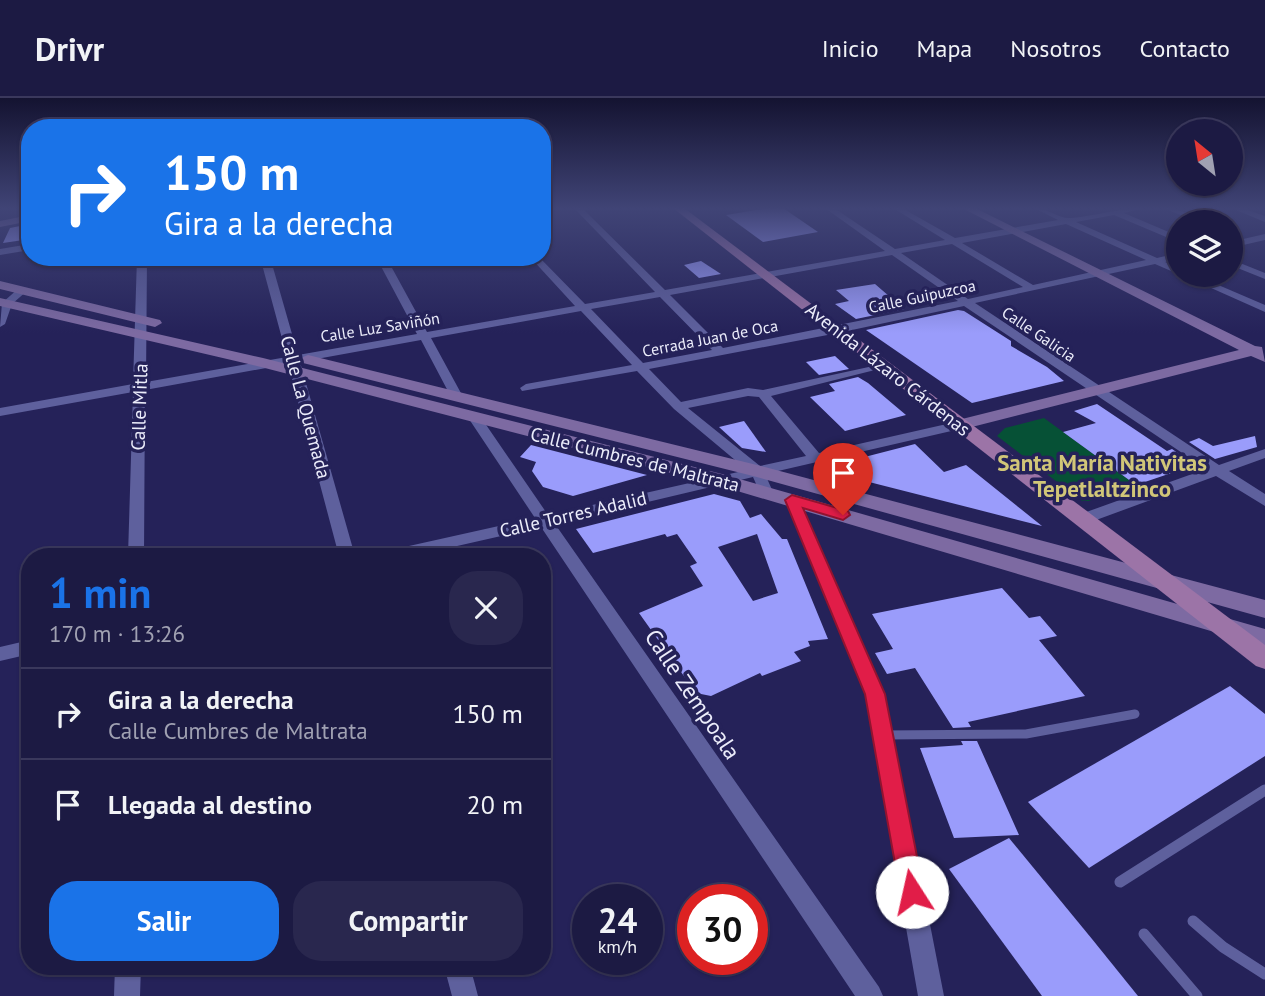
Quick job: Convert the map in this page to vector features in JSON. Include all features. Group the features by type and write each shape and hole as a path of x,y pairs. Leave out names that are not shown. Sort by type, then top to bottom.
{"main road":[{"name":"Avenida Lázaro Cárdenas","path":"733,250 1265,659"},
{"path":"1050,250 1261,352"},
{"name":"Calle Cumbres de Maltrata","path":"0,285 264,363 295,364 475,419 766,492 1265,638"},
{"name":"Calle Cumbres de Maltrata","path":"3,302 142,327 295,364 456,396 757,471 1265,609"},
{"path":"960,425 1093,389 1261,352"}],"street":[{"path":"621,250 665,292 720,352"},
{"name":"Calle Galicia","path":"890,250 1093,389 1265,501"},
{"name":"Calle Luz Saviñón","path":"295,364 425,336 904,250"},
{"path":"968,250 1032,288"},
{"path":"1131,250 1166,266"},
{"name":"Calle Guipuzcoa","path":"838,330 1166,259"},
{"name":"Calle Mitla","path":"136,548 142,266"},
{"name":"Calle La Quemada","path":"268,266 345,548"},
{"path":"386,266 456,396"},
{"path":"543,266 678,406 757,471 766,492"},
{"path":"1243,267 1265,276"},
{"path":"1215,287 1265,309"},
{"path":"0,324 3,302 23,290"},
{"name":"Cerrada Juan de Oca","path":"526,388 838,330"},
{"path":"0,412 264,363"},
{"path":"678,406 748,392 763,394 883,365"},
{"path":"763,394 816,459"},
{"name":"Calle Zempoala","path":"475,419 870,996"},
{"name":"Calle Torres Adalid","path":"424,548 960,425"},
{"path":"1083,519 1265,453"},
{"path":"792,500 875,694 931,996"},
{"path":"0,654 21,649"},
{"path":"127,996 128,975"},
{"path":"459,975 465,996"}],"lane":[{"path":"883,735 967,732 1026,734 1135,714"},
{"path":"1120,883 1265,790"},
{"path":"1193,921 1223,947 1265,974"},
{"path":"1144,934 1197,996"}],"green space":[{"path":"1044,418 1136,485 1082,501 997,436 1005,428"}],"building":[{"path":"701,261 721,274 699,278 684,265"},
{"path":"875,284 904,309 856,319 835,304 849,301 836,290"},
{"path":"958,310 964,311 1011,341 1011,346 1047,367 1064,381 972,403 866,330"},
{"path":"835,356 849,369 819,375 806,362"},
{"path":"858,377 906,415 845,431 810,397 835,391 829,384"},
{"path":"1097,404 1167,451 1172,449 1195,465 1136,485 1063,432 1096,423 1074,411"},
{"path":"744,421 766,452 742,448 719,427"},
{"path":"1255,436 1257,447 1215,459 1189,442 1199,438 1213,446"},
{"path":"915,444 944,472 966,465 1042,526 818,469"},
{"path":"531,445 647,475 573,496 543,487 532,471 536,462 520,457"},
{"path":"714,494 740,501 750,518 761,514 782,539 787,539 828,639 808,641 810,646 794,652 801,661 762,676 760,673 711,696 696,693 639,613 703,586 690,566 697,563 677,534 667,537 665,534 593,553 576,529","holes":["757,534 778,593 753,601 718,547"]},
{"path":"1002,588 1029,618 1040,616 1057,636 1039,640 1085,696 968,722 971,727 953,728 915,668 887,674 875,653 893,649 872,614"},
{"path":"1230,686 1265,714 1265,756 1089,868 1028,802"},
{"path":"961,741 977,741 1019,835 954,838 920,748 963,745"},
{"path":"1009,838 1138,996 1042,996 949,869"}],"district":[{"name":"Santa María Nativitas Tepetlaltzinco","path":"1102,475"}],"route":[{"path":"843,515 792,500 875,694 912,892"}]}
